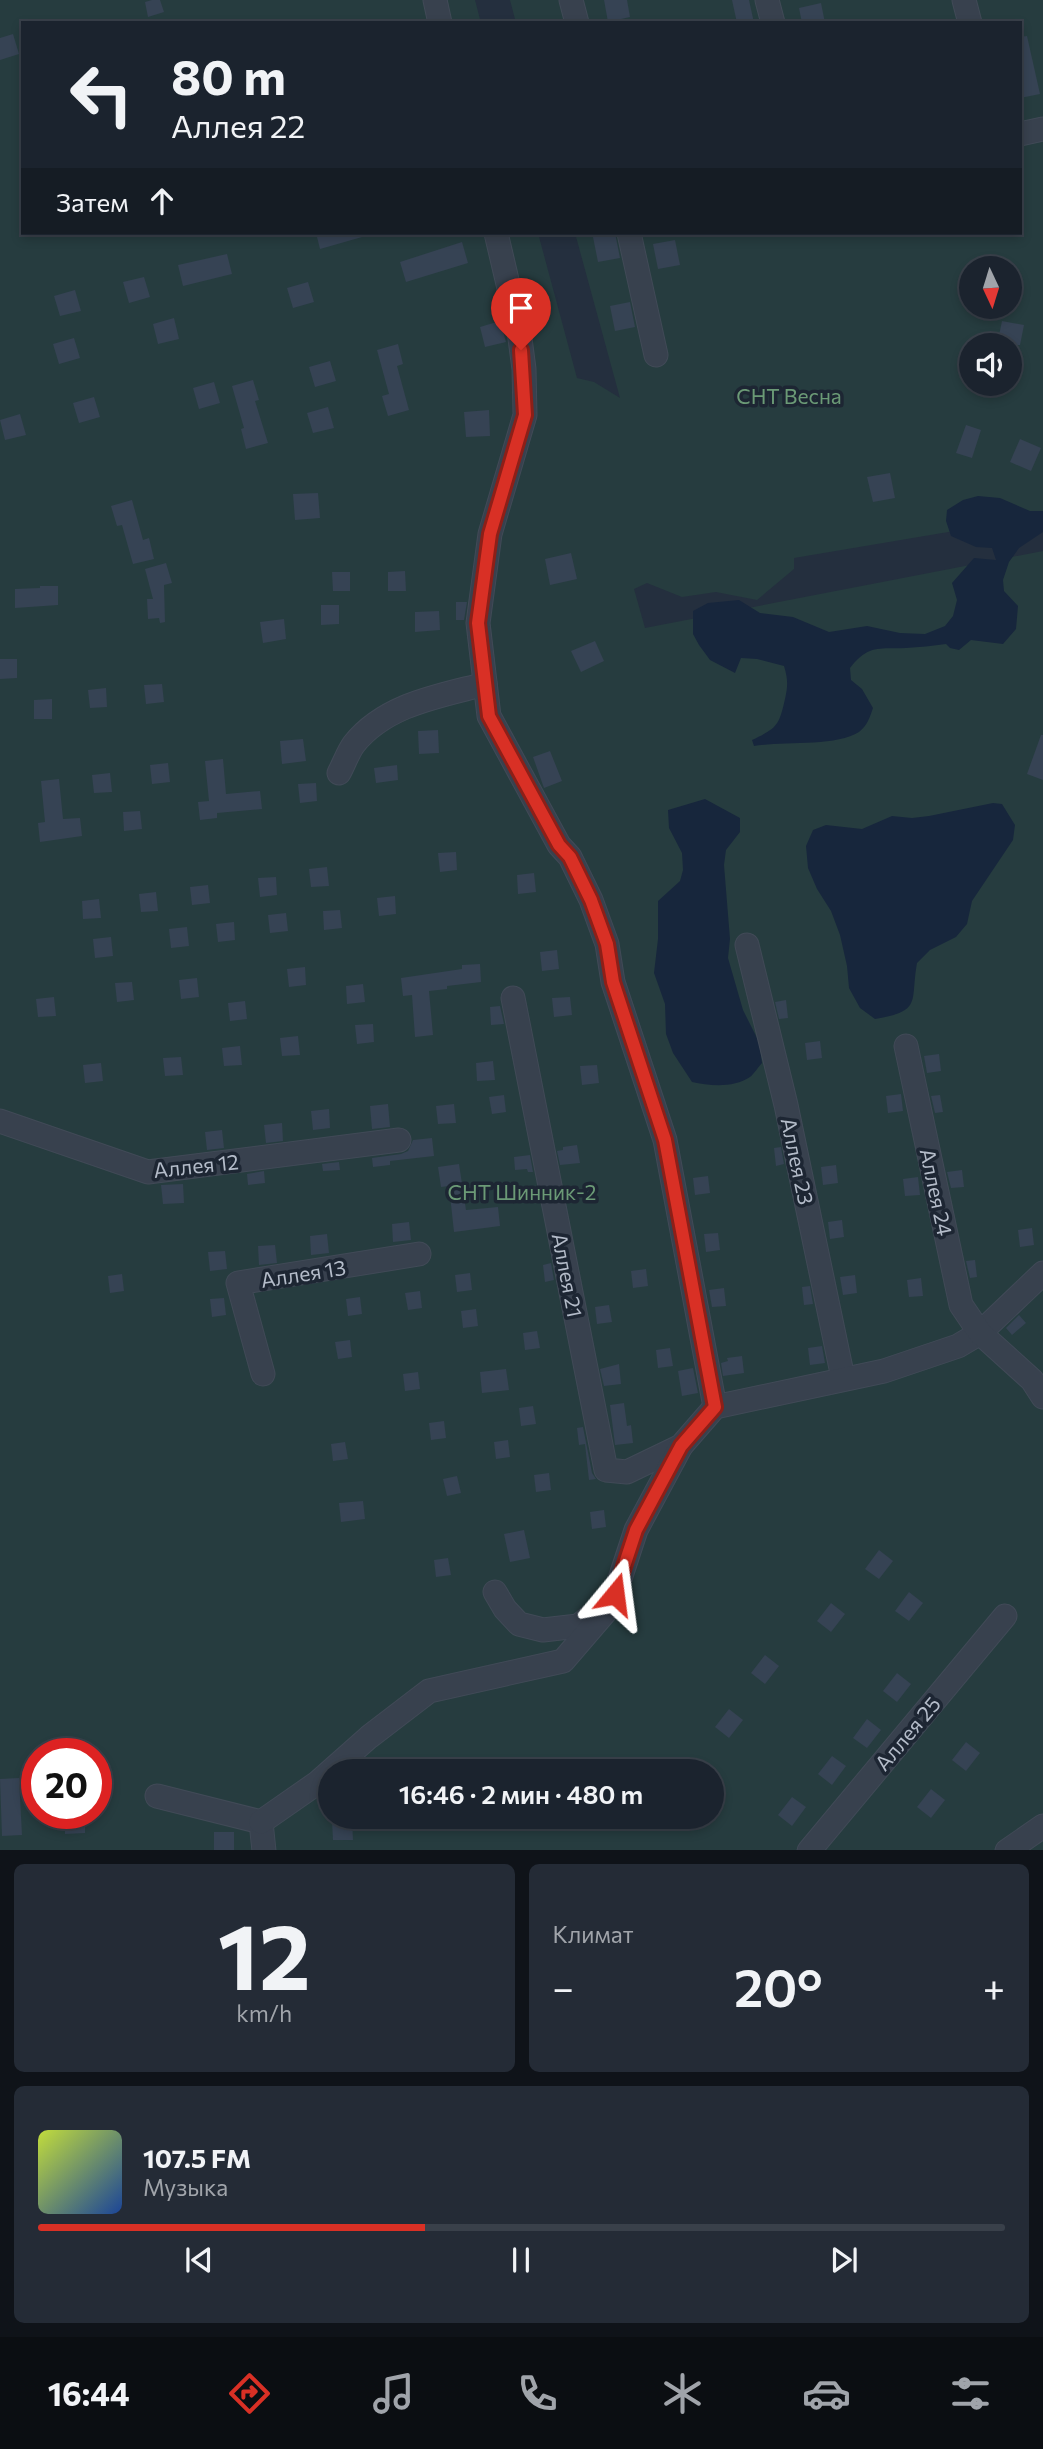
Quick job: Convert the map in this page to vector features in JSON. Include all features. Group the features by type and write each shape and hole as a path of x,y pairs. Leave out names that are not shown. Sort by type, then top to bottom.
{"street":[{"path":"435,0 440,21"},
{"path":"571,0 576,21"},
{"path":"767,0 772,21"},
{"path":"964,0 969,21"},
{"path":"1022,134 1043,129"},
{"path":"496,235 519,331 524,369 525,415 490,534 478,623 489,716 559,845 570,857 591,900 607,944 613,982 665,1140 715,1407"},
{"path":"631,235 656,355"},
{"path":"339,773 353,744 382,718 422,701 485,684"},
{"name":"Аллея 23","path":"747,945 786,1105 843,1378"},
{"name":"Аллея 21","path":"513,998 606,1470 627,1472 681,1446"},
{"name":"Аллея 24","path":"906,1046 961,1305 980,1333 1032,1380 1043,1396"},
{"name":"Аллея 12","path":"0,1121 148,1172 399,1140"},
{"name":"Аллея 13","path":"263,1374 238,1283 419,1254"},
{"path":"157,1796 261,1822 317,1783 429,1691 563,1661 606,1611 615,1594 636,1530 681,1446 715,1407 884,1371 958,1346 980,1333 1043,1273"},
{"path":"495,1592 505,1609 519,1624 543,1630 578,1626 615,1594"},
{"name":"Аллея 25","path":"809,1850 1005,1616"},
{"path":"261,1822 264,1850"},
{"path":"1007,1850 1043,1826"}],"green space":[{"name":"СНТ Шинник-2","path":"0,0 475,0 480,21 21,21 21,235 539,235 577,378 594,382 620,398 576,235 1022,235 1022,21 515,21 510,0 1043,0 1043,516 794,558 794,569 757,600 716,592 682,597 647,583 634,589 645,628 1043,551 1043,1850 0,1850"}],"water":[{"path":"978,496 1000,498 1030,511 1043,511 1043,532 1019,548 1009,562 1003,580 1004,591 1018,606 1016,629 1003,644 971,640 959,650 946,644 869,651 850,668 851,680 862,689 873,708 859,732 849,737 823,742 754,746 752,740 772,729 781,715 787,686 784,666 741,658 735,673 710,660 693,634 693,611 708,603 739,600 760,613 793,617 829,632 867,626 900,633 925,634 945,626 953,616 957,600 952,583 974,558 996,560 992,548 976,547 951,536 946,521 947,510 963,500"},
{"path":"705,799 740,818 740,832 726,850 724,865 730,939 728,958 743,1010 759,1042 762,1063 752,1076 744,1081 722,1085 692,1082 673,1053 666,1034 665,1004 654,973 658,939 658,901 680,881 683,870 682,853 669,828 668,810"},
{"path":"993,803 1002,804 1015,825 1013,840 972,901 967,924 956,937 930,950 917,963 913,996 908,1008 875,1019 860,1008 849,988 840,935 831,911 808,868 806,846 813,830 826,825 862,829 892,816 929,816"}],"building":[{"path":"160,0 164,12 148,17 145,2"},
{"path":"604,0 627,0 630,17 608,21"},
{"path":"732,0 749,0 754,21 737,21"},
{"path":"821,3 825,21 802,21 799,8"},
{"path":"13,34 19,54 0,60 0,38"},
{"path":"1027,36 1040,94 1022,98 1022,37"},
{"path":"316,235 362,235 362,237 320,249"},
{"path":"615,235 620,258 598,262 593,237"},
{"path":"675,240 680,265 658,269 653,244"},
{"path":"462,242 468,263 406,282 400,262"},
{"path":"227,254 232,274 183,286 178,265"},
{"path":"144,277 150,297 129,303 123,282"},
{"path":"308,282 314,302 293,308 287,288"},
{"path":"75,290 81,311 60,316 54,296"},
{"path":"630,302 635,327 615,331 610,306"},
{"path":"174,318 179,339 158,344 153,324"},
{"path":"500,321 506,342 485,347 480,327"},
{"path":"1002,321 1024,325 1022,335 1000,333"},
{"path":"74,338 80,358 59,364 53,344"},
{"path":"398,344 403,364 397,366 409,410 388,416 382,396 389,394 377,350"},
{"path":"330,361 336,381 315,387 309,367"},
{"path":"253,380 259,400 255,401 268,443 246,449 241,429 244,428 232,386"},
{"path":"214,382 220,403 199,409 193,388"},
{"path":"94,397 100,417 79,423 73,403"},
{"path":"328,407 334,428 313,433 307,413"},
{"path":"489,410 490,436 466,437 464,412"},
{"path":"20,414 26,435 5,440 0,420"},
{"path":"966,425 981,430 972,458 956,453"},
{"path":"1020,439 1041,448 1031,471 1010,462"},
{"path":"890,473 895,498 873,502 867,477"},
{"path":"318,493 320,518 295,520 293,494"},
{"path":"132,500 143,540 149,538 154,559 133,564 122,525 117,526 111,506"},
{"path":"571,553 577,579 550,585 545,559"},
{"path":"166,563 172,583 164,585 165,622 160,623 159,618 148,619 147,599 153,599 145,569"},
{"path":"405,571 406,591 388,591 388,572"},
{"path":"332,572 350,572 350,591 333,591"},
{"path":"58,586 58,605 15,608 15,589"},
{"path":"456,602 467,602 464,620 456,620"},
{"path":"321,605 339,605 339,624 321,625"},
{"path":"439,611 440,630 415,632 415,612"},
{"path":"284,619 286,639 263,643 260,622"},
{"path":"595,641 604,661 581,672 571,651"},
{"path":"0,659 17,659 17,678 0,679"},
{"path":"162,684 164,702 146,704 144,685"},
{"path":"106,688 107,707 90,708 88,690"},
{"path":"52,699 52,719 34,719 34,700"},
{"path":"438,730 439,753 419,754 418,731"},
{"path":"1043,735 1043,780 1027,774"},
{"path":"303,739 306,761 282,764 280,741"},
{"path":"550,751 562,781 544,788 533,757"},
{"path":"223,759 226,794 260,791 262,809 217,813 217,818 200,820 198,802 209,801 205,761"},
{"path":"168,763 170,782 152,784 150,765"},
{"path":"397,765 398,780 376,783 374,768"},
{"path":"110,773 112,792 94,793 92,775"},
{"path":"59,779 63,819 80,818 82,836 40,842 38,823 45,822 41,781"},
{"path":"316,783 317,801 300,803 298,784"},
{"path":"140,811 142,829 124,831 123,812"},
{"path":"456,852 457,870 440,872 438,853"},
{"path":"327,867 329,886 311,887 309,869"},
{"path":"534,873 536,892 518,894 517,875"},
{"path":"276,877 277,895 260,897 258,878"},
{"path":"208,885 210,903 192,905 190,887"},
{"path":"156,892 158,911 141,912 139,894"},
{"path":"395,896 396,914 379,916 377,898"},
{"path":"99,899 101,918 83,919 82,901"},
{"path":"340,910 342,928 324,930 323,911"},
{"path":"286,913 288,931 270,933 268,915"},
{"path":"234,922 235,940 218,942 216,924"},
{"path":"187,927 189,946 171,948 169,929"},
{"path":"111,937 113,956 95,958 93,939"},
{"path":"557,950 559,969 542,971 540,952"},
{"path":"480,964 481,982 429,991 433,1035 415,1037 412,995 403,996 401,978 462,969 462,965"},
{"path":"305,967 306,985 289,987 287,969"},
{"path":"197,978 199,997 181,999 179,980"},
{"path":"132,982 134,1000 117,1002 115,983"},
{"path":"363,984 365,1002 347,1004 346,986"},
{"path":"54,997 56,1016 38,1017 36,999"},
{"path":"570,997 572,1015 554,1017 552,998"},
{"path":"786,1000 788,1018 779,1019 775,1002"},
{"path":"245,1001 247,1019 230,1021 228,1003"},
{"path":"500,1006 504,1024 491,1025 490,1007"},
{"path":"373,1024 374,1042 357,1044 355,1025"},
{"path":"298,1036 300,1055 282,1056 280,1038"},
{"path":"820,1041 822,1058 807,1060 805,1043"},
{"path":"240,1046 242,1065 224,1066 222,1048"},
{"path":"939,1054 941,1071 927,1073 924,1056"},
{"path":"181,1057 183,1075 165,1076 163,1058"},
{"path":"493,1061 495,1080 477,1081 476,1063"},
{"path":"101,1063 103,1081 85,1083 83,1065"},
{"path":"597,1065 599,1083 582,1085 580,1066"},
{"path":"901,1094 903,1111 888,1113 886,1096"},
{"path":"504,1095 506,1112 492,1114 489,1097"},
{"path":"940,1095 943,1112 935,1113 931,1096"},
{"path":"388,1104 390,1127 372,1129 370,1106"},
{"path":"454,1104 456,1123 438,1124 436,1106"},
{"path":"329,1109 330,1128 313,1130 311,1111"},
{"path":"282,1123 283,1141 266,1143 264,1125"},
{"path":"222,1130 224,1148 207,1150 205,1132"},
{"path":"432,1138 434,1156 390,1161 390,1165 373,1167 372,1158 401,1154 408,1151 413,1140"},
{"path":"577,1145 580,1163 560,1165 557,1151 563,1150 563,1147"},
{"path":"781,1147 784,1164 776,1166 774,1148"},
{"path":"530,1155 533,1172 528,1172 527,1169 515,1170 514,1157"},
{"path":"339,1162 340,1170 323,1171 322,1164"},
{"path":"459,1164 466,1210 498,1207 500,1226 454,1232 449,1186 441,1187 438,1167"},
{"path":"836,1165 838,1183 823,1185 821,1167"},
{"path":"962,1170 964,1187 951,1188 947,1172"},
{"path":"264,1171 265,1183 248,1185 247,1174"},
{"path":"708,1176 710,1193 695,1195 693,1178"},
{"path":"918,1177 920,1195 905,1196 903,1179"},
{"path":"183,1184 184,1203 163,1204 161,1185"},
{"path":"842,1220 844,1237 830,1239 828,1222"},
{"path":"409,1222 411,1240 393,1242 392,1224"},
{"path":"1032,1228 1034,1245 1020,1247 1018,1230"},
{"path":"718,1233 720,1250 706,1252 704,1234"},
{"path":"327,1234 329,1253 311,1255 310,1236"},
{"path":"275,1245 277,1263 259,1265 258,1246"},
{"path":"225,1251 227,1269 210,1271 208,1252"},
{"path":"975,1260 977,1277 970,1278 966,1261"},
{"path":"551,1263 554,1280 545,1282 543,1265"},
{"path":"646,1269 648,1286 633,1288 631,1271"},
{"path":"470,1273 472,1290 457,1292 455,1275"},
{"path":"122,1274 124,1291 110,1293 108,1276"},
{"path":"855,1275 857,1293 843,1295 840,1277"},
{"path":"921,1278 923,1296 909,1297 907,1280"},
{"path":"810,1286 813,1304 804,1305 802,1287"},
{"path":"724,1288 726,1306 712,1307 709,1290"},
{"path":"420,1291 422,1308 408,1310 405,1293"},
{"path":"360,1297 362,1314 348,1316 346,1299"},
{"path":"224,1298 226,1315 212,1317 210,1299"},
{"path":"609,1305 612,1322 597,1324 595,1307"},
{"path":"476,1309 478,1326 463,1328 461,1311"},
{"path":"1019,1315 1026,1323 1012,1335 1006,1328"},
{"path":"537,1331 540,1348 525,1350 523,1333"},
{"path":"350,1340 352,1357 338,1359 335,1342"},
{"path":"822,1346 825,1363 810,1365 808,1348"},
{"path":"670,1348 673,1366 658,1368 656,1350"},
{"path":"742,1356 744,1373 723,1376 721,1363 728,1361 727,1358"},
{"path":"619,1364 621,1384 604,1386 600,1369"},
{"path":"693,1368 698,1393 682,1396 678,1371"},
{"path":"506,1369 509,1390 482,1393 480,1372"},
{"path":"418,1372 420,1389 405,1391 403,1374"},
{"path":"624,1403 627,1426 631,1425 633,1443 615,1445 610,1405"},
{"path":"533,1406 536,1424 521,1426 519,1408"},
{"path":"444,1421 446,1438 431,1440 429,1423"},
{"path":"583,1427 592,1473 596,1479 589,1480 585,1444 579,1445 577,1428"},
{"path":"508,1440 510,1457 496,1459 494,1442"},
{"path":"345,1442 348,1459 333,1461 331,1444"},
{"path":"549,1473 551,1490 536,1492 534,1475"},
{"path":"457,1476 461,1493 447,1496 443,1479"},
{"path":"363,1501 365,1519 341,1522 339,1503"},
{"path":"604,1510 606,1527 592,1529 590,1512"},
{"path":"524,1530 530,1558 510,1562 504,1534"},
{"path":"879,1550 893,1561 879,1579 865,1569"},
{"path":"448,1558 451,1575 436,1577 434,1560"},
{"path":"909,1592 923,1603 909,1621 895,1611"},
{"path":"831,1603 845,1614 831,1632 817,1621"},
{"path":"765,1655 779,1666 765,1684 751,1673"},
{"path":"897,1673 911,1684 897,1702 883,1691"},
{"path":"729,1709 743,1720 729,1738 715,1727"},
{"path":"867,1719 881,1730 867,1748 853,1738"},
{"path":"966,1742 980,1753 966,1771 952,1760"},
{"path":"832,1756 846,1766 832,1785 818,1774"},
{"path":"19,1778 22,1835 2,1836 0,1779"},
{"path":"931,1789 945,1800 931,1818 917,1807"},
{"path":"792,1797 806,1807 792,1826 778,1815"},
{"path":"65,1829 85,1829 85,1833 65,1834"},
{"path":"332,1829 352,1829 353,1840 333,1840"},
{"path":"214,1832 234,1832 234,1850 214,1850"}],"route":[{"path":"521,350 525,415 490,534 478,623 489,716 559,845 570,857 591,900 607,944 613,982 665,1140 715,1407 681,1446 636,1530 615,1594"}],"park label":[{"name":"СНТ Весна","path":"789,395"}]}
